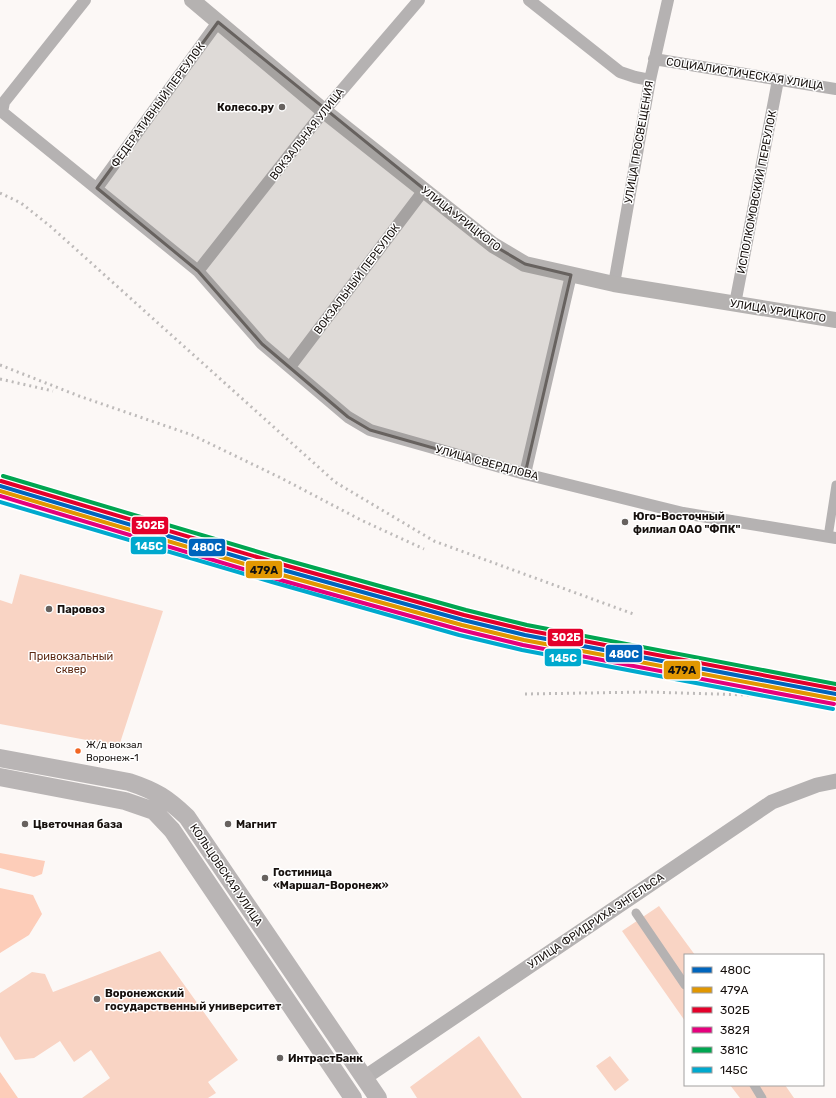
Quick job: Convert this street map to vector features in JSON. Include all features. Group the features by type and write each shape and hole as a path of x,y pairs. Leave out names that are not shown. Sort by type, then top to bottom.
{"main road":[{"name":"УЛИЦА УРИЦКОГО","path":"192,0 324,111 493,245 524,264 614,284 836,320"},
{"name":"КОЛЬЦОВСКАЯ УЛИЦА","path":"0,758 129,782 149,788 167,798 187,817 378,1098"},
{"name":"КОЛЬЦОВСКАЯ УЛИЦА","path":"0,777 125,801 154,811 172,830 348,1096"},
{"path":"348,1096 364,1078"}],"street":[{"name":"УЛИЦА СВЕРДЛОВА","path":"85,0 4,102 2,112 198,271 262,344 348,417 370,430 525,474 683,513 832,538"},
{"name":"ВОКЗАЛЬНАЯ УЛИЦА","path":"198,271 324,111 418,0"},
{"path":"529,0 620,72 634,77 650,80"},
{"name":"УЛИЦА ПРОСВЕЩЕНИЯ","path":"614,284 650,80 668,0"},
{"name":"ФЕДЕРАТИВНЫЙ ПЕРЕУЛОК","path":"97,188 218,22"},
{"name":"СОЦИАЛИСТИЧЕСКАЯ УЛИЦА","path":"654,59 836,89"},
{"name":"ИСПОЛКОМОВСКИЙ ПЕРЕУЛОК","path":"735,304 778,80"},
{"name":"ВОКЗАЛЬНЫЙ ПЕРЕУЛОК","path":"290,367 424,190"},
{"path":"525,474 572,275"},
{"path":"832,538 836,485"},
{"name":"УЛИЦА ФРИДРИХА ЭНГЕЛЬСА","path":"364,1078 767,806 817,785 836,781"},
{"path":"636,913 684,984"},
{"path":"755,1086 762,1098"}],"highlighted area":[{"path":"218,22 493,245 525,264 571,275 525,474 370,430 348,417 262,344 198,271 97,188"}],"green space":[{"name":"Привокзальный сквер","path":"20,574 163,611 119,746 0,724 0,600 12,604"},
{"path":"659,906 694,954 684,954 684,1020 622,931"},
{"name":"Воронежский государственный университет","path":"160,951 238,1060 208,1082 216,1093 208,1098 82,1098 110,1078 91,1050 74,1062 60,1041 34,1058 15,1060 0,1036 0,993 32,972 45,974 53,992"},
{"path":"479,1036 522,1098 417,1098 410,1087"},
{"path":"610,1056 629,1080 615,1091 596,1066"},
{"path":"731,1086 786,1086 794,1098 740,1098"}],"shaded area":[{"path":"0,853 45,861 42,874 34,877 0,868"},
{"path":"0,888 33,895 42,914 29,935 0,953"},
{"path":"0,1072 18,1098 0,1098"}],"railway":[{"path":"0,193 21,203 50,226 335,482 434,541 636,615"},
{"path":"0,365 79,396 192,435 281,478 361,520 424,549"},
{"path":"0,379 53,391"},
{"path":"525,694 647,692 784,696"}],"transit line":[{"name":"381С","path":"3,476 279,558 466,610 527,625 836,684"},
{"name":"302Б","path":"1,481 277,563 464,615 526,630 836,689"},
{"name":"480С","path":"0,486 276,568 463,620 525,635 836,694"},
{"name":"479А","path":"0,491 275,573 462,625 524,640 835,699"},
{"name":"382Я","path":"0,496 273,578 461,630 523,645 834,704"},
{"name":"145С","path":"0,502 459,635 522,650 833,709"}],"place":[{"name":"Колесо.ру","path":"282,107"},
{"name":"Юго-Восточный филиал ОАО \"ФПК\"","path":"625,522"},
{"name":"Паровоз","path":"49,609"},
{"name":"Ж/д вокзал Воронеж-1","path":"78,751"},
{"name":"Цветочная база","path":"25,824"},
{"name":"Магнит","path":"228,824"},
{"name":"Гостиница «Маршал-Воронеж»","path":"265,878"},
{"name":"Воронежский государственный университет","path":"97,999"},
{"name":"ИнтрастБанк","path":"280,1058"}]}
